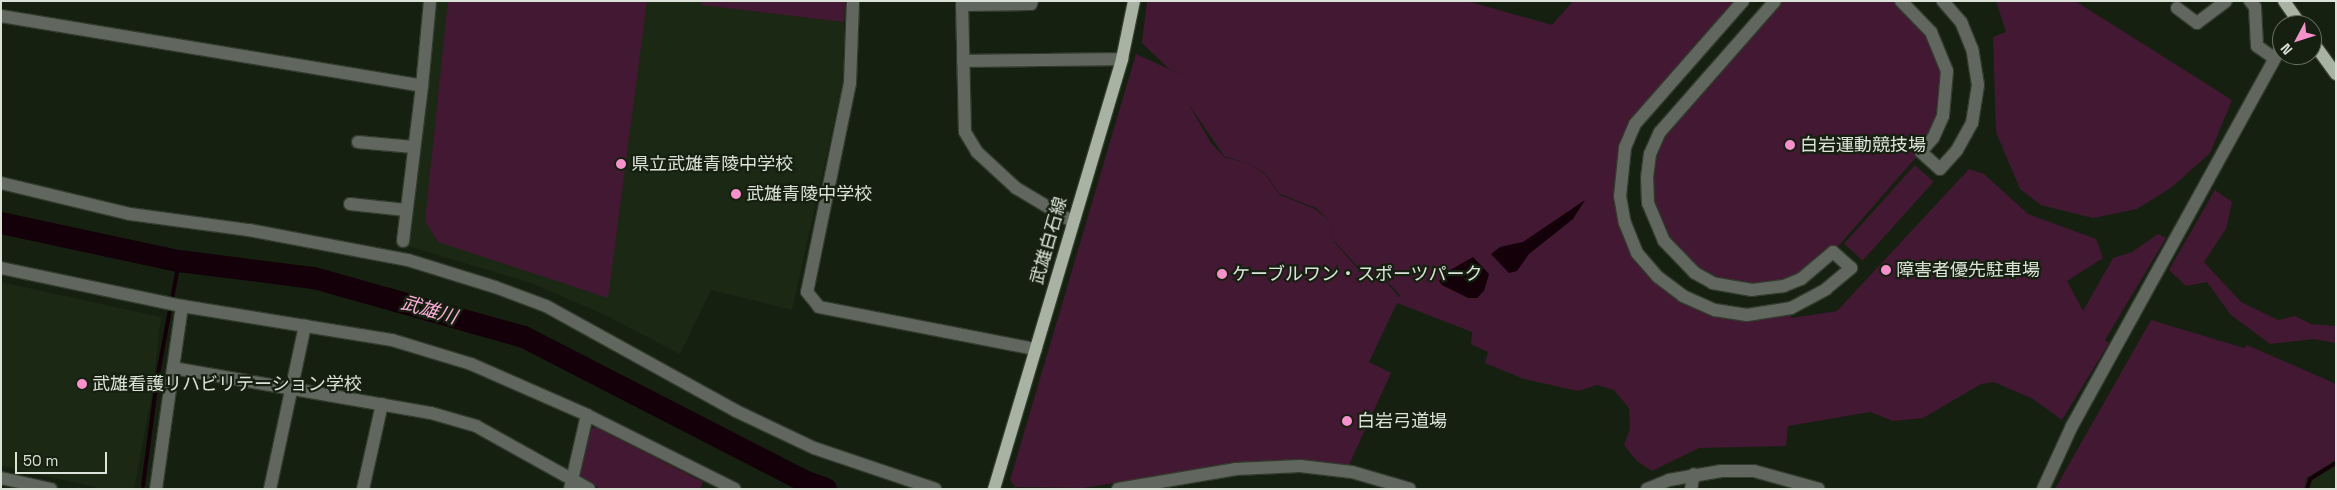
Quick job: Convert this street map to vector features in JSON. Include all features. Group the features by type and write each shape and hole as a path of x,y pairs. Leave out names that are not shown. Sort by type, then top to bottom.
{"main road":[{"name":"武雄白石線","path":"994,489 1122,59 1134,1"},
{"path":"2284,1 2293,15"},
{"path":"2322,55 2336,74"}],"street":[{"path":"403,241 422,86 430,1"},
{"path":"854,1 850,83 807,292 819,307 1036,348"},
{"path":"1032,1 1031,4 962,3 965,132 977,152 1016,188 1073,222"},
{"path":"1743,1 1635,124 1625,148 1620,196 1625,223 1638,253 1658,277 1683,296 1715,310 1747,315 1791,308 1826,290 1852,268 1833,252 1801,279 1784,286 1752,290 1713,282 1695,273 1664,241 1648,203 1647,178 1650,154 1660,132 1775,1"},
{"path":"1901,1 1930,32 1947,71 1942,116 1933,138 1921,152 1940,169 1957,150 1972,123 1978,85 1972,50 1961,22 1944,1"},
{"path":"2178,8 2197,23 2226,1"},
{"path":"2250,1 2254,7 2257,46 2272,57"},
{"path":"1,16 422,86"},
{"path":"963,61 1122,59"},
{"path":"2043,489 2072,426 2272,62"},
{"path":"358,142 413,148"},
{"path":"1,183 130,214 249,230 408,260 495,287 546,306 736,411 814,448 935,489"},
{"path":"350,204 406,210"},
{"path":"1,268 182,306 392,340 471,364 587,416 735,489"},
{"path":"156,489 182,306"},
{"path":"270,489 305,326"},
{"path":"173,368 293,387 382,404 476,426 571,484 589,489"},
{"path":"364,489 382,404"},
{"path":"571,484 587,416"},
{"path":"1118,489 1236,469 1300,466 1352,472 1410,489"},
{"path":"1647,489 1694,474 1754,471 1819,489"},
{"path":"1691,489 1694,474"},
{"path":"1,478 51,489"}],"shaded area":[{"name":"県立武雄青陵中学校","path":"437,1 845,1 843,82 792,310 711,290 680,354 605,315 534,284 408,246"},
{"path":"448,1 647,1 608,298 438,242 425,221"},
{"path":"702,1 845,1 844,22 702,5"},
{"path":"1147,1 1467,1 1552,25 1573,1 1743,1 1635,124 1625,148 1625,223 1658,277 1715,310 1791,308 1791,318 1837,311 1969,169 1984,174 2028,214 2096,239 2103,258 2067,281 2083,311 2113,258 2132,252 2158,234 2166,238 2105,340 2109,343 2062,420 2033,399 1994,382 1981,384 1923,418 1893,421 1870,412 1788,426 1786,446 1699,448 1652,471 1637,461 1624,445 1630,429 1629,408 1614,390 1597,385 1578,391 1524,379 1485,363 1488,352 1471,344 1472,332 1397,303 1369,362 1391,373 1348,467 1224,466 1083,488 1015,487 1010,480 1136,54 1182,75 1168,68 1142,43","holes":["1188,103 1224,156 1249,164 1224,157 1211,143","1249,164 1266,174 1280,194 1316,208 1331,222 1315,209 1280,195 1266,175","1331,222 1334,241 1360,269 1382,276 1400,295 1399,297 1382,277 1359,270 1334,242"]},
{"name":"白岩運動競技場","path":"1775,1 1901,1 1916,16 1947,71 1933,138 1833,252 1784,286 1713,283 1664,241 1647,178 1650,154"},
{"path":"1996,1 2075,1 2232,100 2210,153 2172,187 2137,209 2093,218 2041,205 2020,189 1996,132 1993,37 2006,32"},
{"name":"白岩運動競技場","path":"1915,165 1934,182 1863,261 1844,244"},
{"path":"2215,190 2232,202 2226,229 2204,262 2241,302 2278,320 2295,316 2311,324 2336,326 2336,343 2314,339 2270,344 2231,315 2207,282 2186,286 2169,270"},
{"path":"1585,200 1573,219 1529,254 1517,271 1509,273 1491,254 1500,247 1523,242"},
{"path":"1473,257 1489,274 1484,291 1477,298 1468,298 1442,285 1439,281 1445,273"},
{"name":"武雄看護リハビリテーション学校","path":"1,282 161,317 153,388 134,489 103,489 1,466"},
{"path":"2151,320 2244,348 2247,345 2336,384 2336,460 2306,478 2304,489 2055,489"},
{"path":"595,427 703,482 700,489 600,489 579,475 588,430"},
{"path":"2336,460 2336,489 2304,489 2306,478"}],"waterway":[{"name":"武雄川","path":"1,223 179,261 314,278 524,337 806,482 826,489"},
{"path":"143,486 157,379 179,261"},
{"path":"2307,489 2310,479 2336,463"}],"place":[{"name":"白岩運動競技場","path":"1790,145"},
{"name":"県立武雄青陵中学校","path":"621,164"},
{"name":"武雄青陵中学校","path":"736,194"},
{"name":"障害者優先駐車場","path":"1886,270"},
{"name":"ケーブルワン・スポーツパーク","path":"1222,274"},
{"name":"武雄看護リハビリテーション学校","path":"82,384"},
{"name":"白岩弓道場","path":"1347,421"}]}
